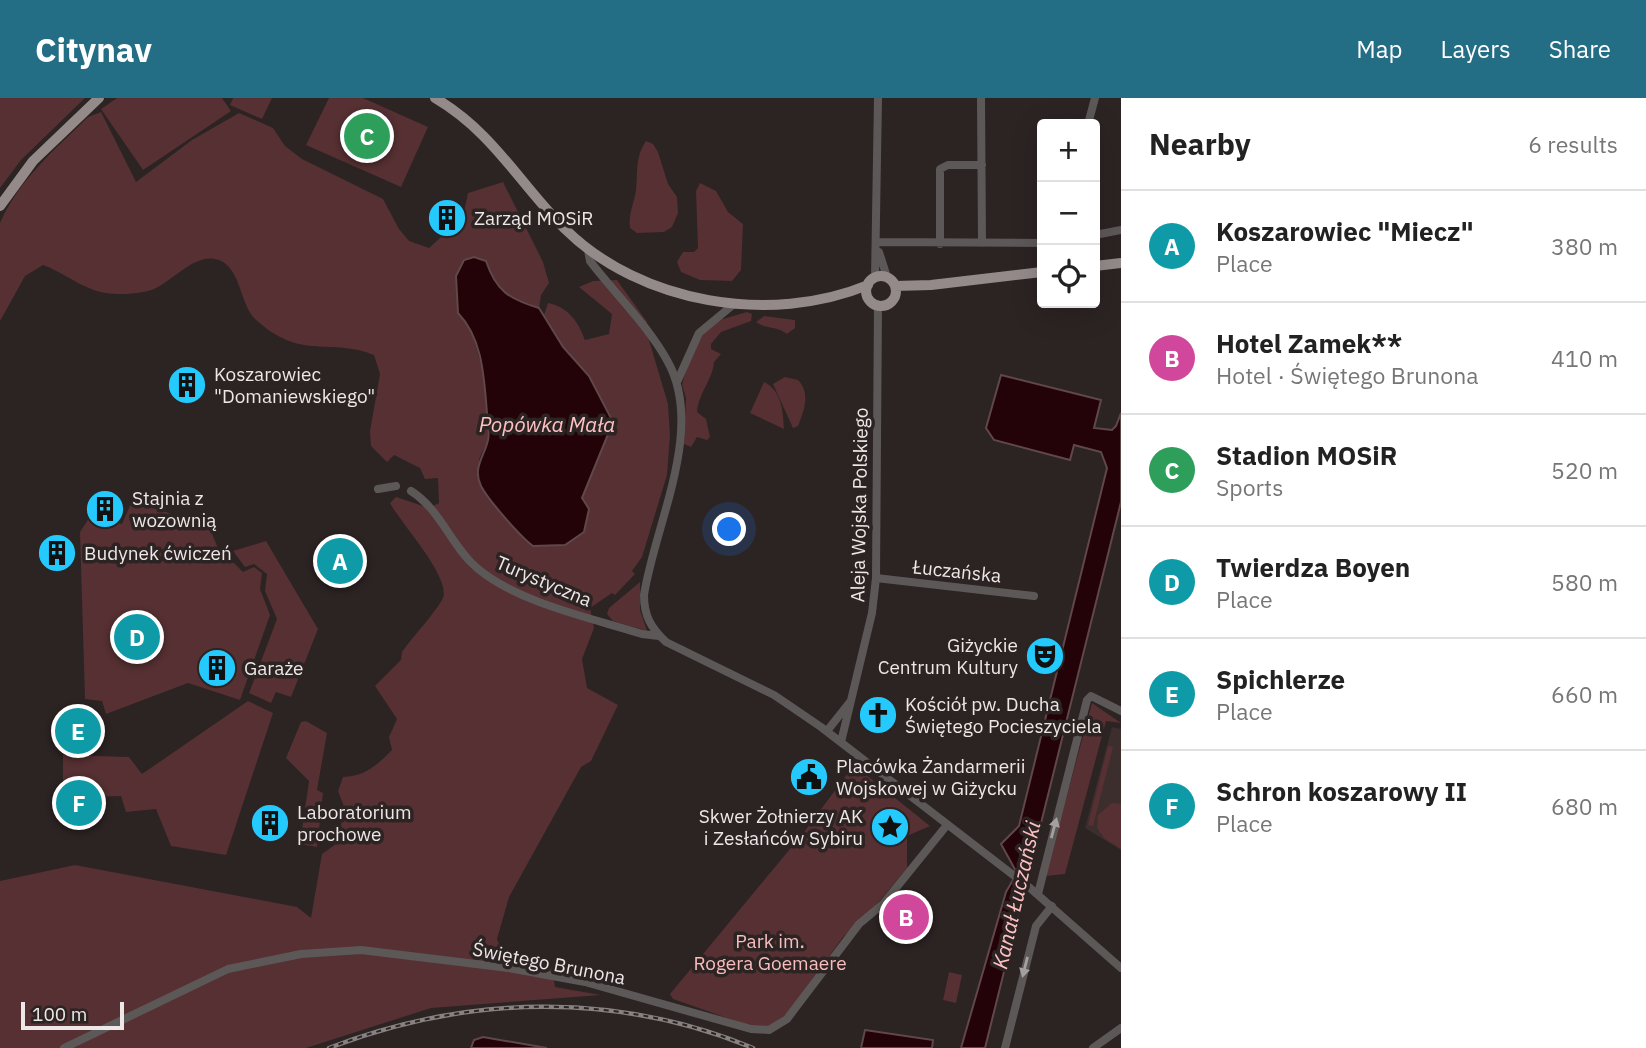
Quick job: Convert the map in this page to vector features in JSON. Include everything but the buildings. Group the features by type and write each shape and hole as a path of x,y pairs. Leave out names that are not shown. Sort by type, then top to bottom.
{"main road":[{"path":"0,206 33,161 99,98"},
{"path":"435,98 482,131 545,207 588,250 616,268 658,288 685,297 769,304 834,296 887,277 895,290"},
{"path":"1100,265 1121,263"},
{"path":"895,290 1037,273"},
{"path":"871,282 873,302"},
{"path":"834,296 889,304 895,290"}],"street":[{"path":"871,282 878,245 878,98"},
{"path":"981,98 982,243"},
{"path":"1089,119 1095,98"},
{"path":"940,244 940,169 948,165 982,165"},
{"path":"1100,233 1121,230"},
{"path":"878,245 1037,243"},
{"path":"878,245 887,277"},
{"path":"588,250 590,261 659,348 677,383 682,416 678,449 644,595 646,616 659,636"},
{"name":"Aleja Wojska Polskiego","path":"841,742 872,613 876,578 873,302"},
{"path":"677,383 699,333 734,303"},
{"path":"379,489 396,486"},
{"name":"Turystyczna","path":"411,491 430,504 476,567 491,578 545,602 642,634 659,636 774,695 827,731 1038,894 1121,968"},
{"name":"Łuczańska","path":"876,578 1034,596"},
{"path":"1038,894 1087,699 1091,696 1099,697 1121,710"},
{"name":"Aleja Wojska Polskiego","path":"827,731 850,702"},
{"name":"Świętego Brunona","path":"64,1048 228,969 301,954 360,950 509,968 584,982 738,1026 769,1030 788,1019 859,924 883,904 947,825"},
{"path":"1005,1048 1036,926 1052,906"},
{"path":"1093,1048 1121,1028"}],"shaded area":[{"path":"1112,727 1121,729 1121,850 1085,828"}],"green space":[{"path":"0,98 85,98 21,160 0,188"},
{"path":"117,98 222,98 231,111 143,170 101,109"},
{"path":"233,98 272,98 262,119 230,105"},
{"path":"329,98 363,98 428,127 401,187 306,145"},
{"path":"101,112 136,182 192,140 239,113 273,128 285,146 302,159 383,199 399,229 409,241 429,248 463,217 468,193 503,182 543,262 549,283 541,295 539,308 504,293 494,281 486,261 474,257 464,260 456,276 484,375 488,440 479,459 480,484 501,509 565,545 572,539 582,498 602,447 589,376 563,347 544,315 548,303 571,316 585,340 609,334 612,314 579,287 593,281 617,280 647,322 649,340 668,404 670,435 667,475 642,557 632,571 635,574 615,595 612,593 590,608 594,628 582,659 587,688 618,705 591,761 581,767 509,897 497,939 504,956 551,962 555,987 601,995 431,1008 306,1048 0,1048 0,881 75,865 297,907 311,918 322,854 336,844 345,809 338,791 343,777 365,772 392,750 389,737 397,719 375,686 401,660 402,652 438,607 444,591 434,566 390,503 396,497 429,508 439,503 438,478 425,479 420,468 394,455 387,462 371,446 370,431 380,374 374,355 358,350 301,345 272,332 250,312 235,276 224,262 215,259 199,261 154,289 124,294 98,291 43,265 25,276 0,321 0,223 17,192 39,166 88,117"},
{"path":"646,141 653,144 658,152 668,184 677,197 678,213 672,227 664,232 637,233 630,228 639,159"},
{"path":"700,183 716,191 728,212 743,224 741,270 732,281 700,280 681,272 677,262 683,252 694,252 698,248 696,191"},
{"path":"747,312 752,314 751,321 721,332 711,344 711,349 721,354 714,362 697,412 706,419 710,437 707,440 697,437 691,447 684,444 686,398 682,385 688,363 702,335 716,321"},
{"path":"764,316 795,320 795,328 787,334 756,322"},
{"path":"785,377 798,380 805,396 798,426 793,428 773,384"},
{"path":"764,382 778,396 784,429 750,413"},
{"path":"132,501 209,526 217,546 243,572 254,567 262,573 260,589 270,615 240,700 188,683 106,714 102,701 85,699 80,532 91,515 122,524"},
{"path":"266,541 318,629 291,697 276,692 271,703 249,693 277,619 265,591 267,574 254,564 245,567 233,551"},
{"path":"640,582 640,610 647,631 613,621 607,614 609,608"},
{"path":"248,701 273,713 226,855 171,846 156,809 126,812 121,796 63,798 63,755 129,757 142,774"},
{"path":"1092,703 1121,723 1106,721 1065,874 1045,876"},
{"path":"306,721 327,733 317,790 323,793 317,847 300,844 309,781 286,758 301,722"},
{"path":"1108,746 1113,747 1093,826 1088,825"},
{"name":"Park im. Rogera Goemaere","path":"854,765 930,826 907,836 907,868 878,903 843,937 787,1014 770,1026 753,1027 673,999 670,994 804,832"},
{"path":"1112,803 1121,804 1121,849 1104,838 1097,828 1098,815"},
{"path":"949,972 962,975 956,1003 943,1000"}],"water":[{"name":"Popówka Mała","path":"474,257 486,261 494,280 505,292 519,301 539,308 563,347 589,376 613,422 582,498 589,509 584,532 565,545 533,546 497,509 481,486 478,467 489,437 485,386 473,335 458,313 456,276 464,260"},
{"name":"Kanał Łuczański","path":"1001,375 1101,400 1094,428 1112,430 1121,413 1121,502 985,1048 961,1048 1006,892 1017,873 1001,844 1019,826 1107,468 1101,452 1074,445 1070,460 994,440 986,428"},
{"path":"865,1030 933,1040 932,1048 861,1048"},
{"path":"483,1037 547,1048 471,1048 474,1040"}],"railway":[{"path":"329,1048 381,1030 434,1018 487,1010 541,1007 595,1009 648,1016 701,1029 753,1048"}],"place":[{"name":"Stadion MOSiR","path":"367,136"},
{"name":"Zarząd MOSiR","path":"447,218"},
{"name":"Koszarowiec \"Domaniewskiego\"","path":"187,385"},
{"name":"Stajnia z wozownią","path":"105,509"},
{"name":"Budynek ćwiczeń","path":"57,553"},
{"name":"Koszarowiec \"Miecz\"","path":"340,561"},
{"name":"Twierdza Boyen","path":"137,637"},
{"name":"Giżyckie Centrum Kultury","path":"1045,656"},
{"name":"Garaże","path":"217,668"},
{"name":"Kościół pw. Ducha Świętego Pocieszyciela","path":"878,715"},
{"name":"Spichlerze","path":"78,731"},
{"name":"Placówka Żandarmerii Wojskowej w Giżycku","path":"809,777"},
{"name":"Schron koszarowy II","path":"79,803"},
{"name":"Laboratorium prochowe","path":"270,823"},
{"name":"Skwer Żołnierzy AK i Zesłańców Sybiru","path":"890,827"},
{"name":"Hotel Zamek**","path":"906,917"}]}
